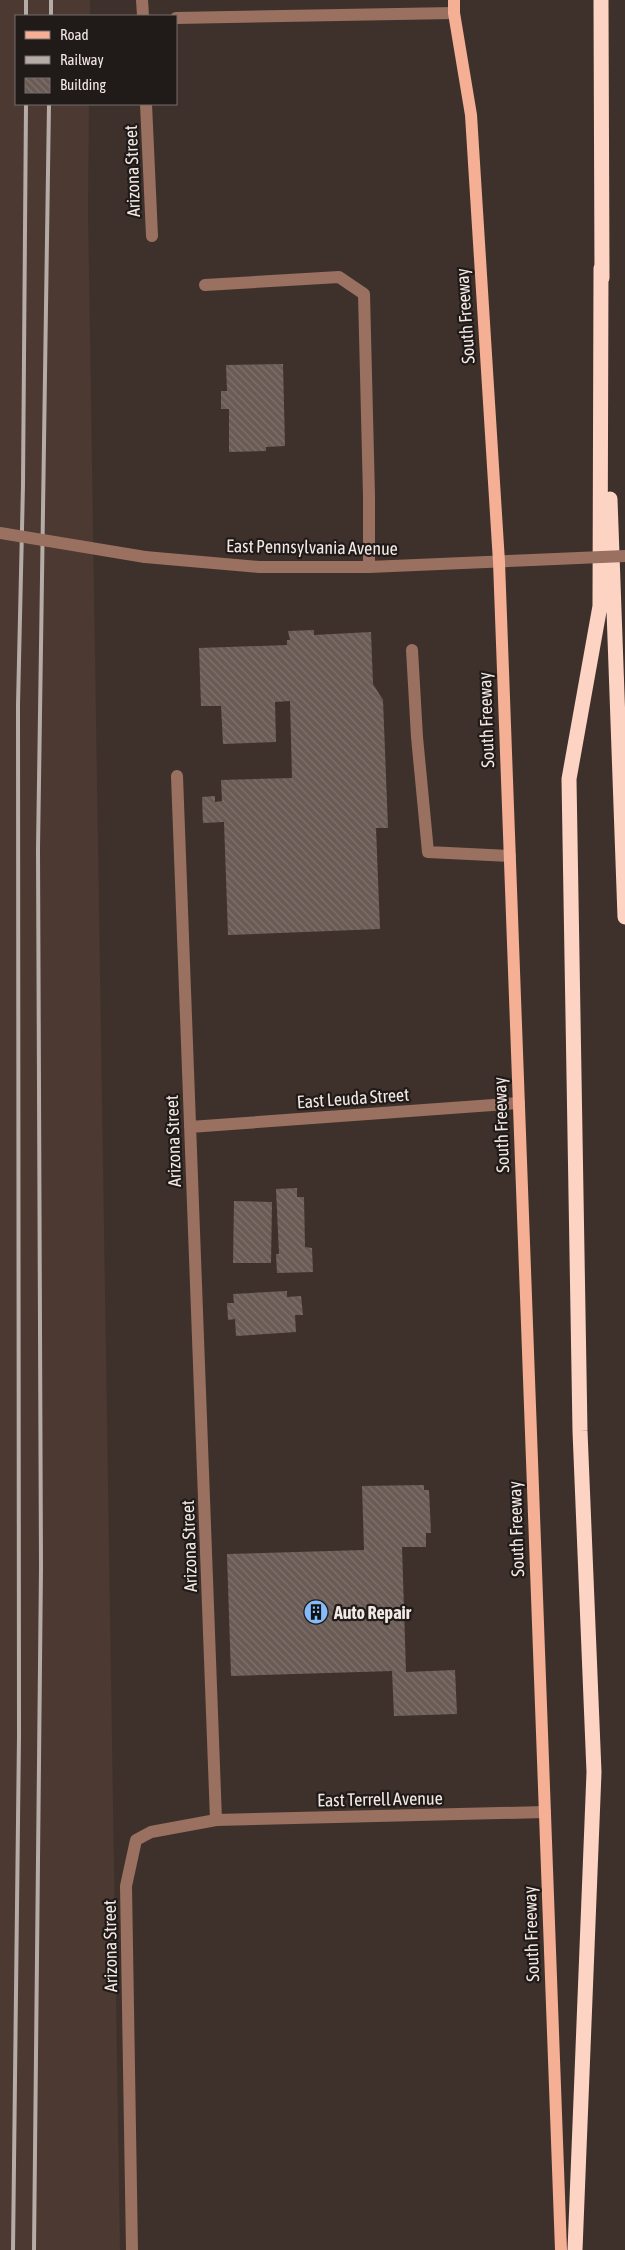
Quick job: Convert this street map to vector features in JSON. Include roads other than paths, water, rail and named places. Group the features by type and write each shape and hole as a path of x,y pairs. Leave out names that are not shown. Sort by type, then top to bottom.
{"highway":[{"path":"575,2250 594,1772 580,1431 569,779 600,606 601,0"},
{"path":"601,268 625,917"}],"main road":[{"name":"South Freeway","path":"454,0 454,13 472,115 499,562 561,2250"}],"street":[{"path":"142,0 142,15"},
{"path":"178,18 454,13"},
{"name":"Arizona Street","path":"146,105 152,236"},
{"path":"205,285 339,277 364,294 369,567"},
{"name":"East Pennsylvania Avenue","path":"0,534 145,557 259,567 369,567 625,556"},
{"path":"412,650 417,737 428,852 510,856"},
{"name":"Arizona Street","path":"132,2250 126,1886 136,1840 151,1832 216,1820 177,776"},
{"name":"East Leuda Street","path":"190,1127 519,1103"},
{"name":"East Terrell Avenue","path":"216,1820 545,1812"}],"railway":[{"path":"26,0 26,15"},
{"path":"51,0 51,15"},
{"path":"13,2250 19,1736 18,705 23,485 26,105"},
{"path":"34,2250 41,1567 38,849 49,105"}],"place":[{"name":"Auto Repair","path":"316,1612"}]}
